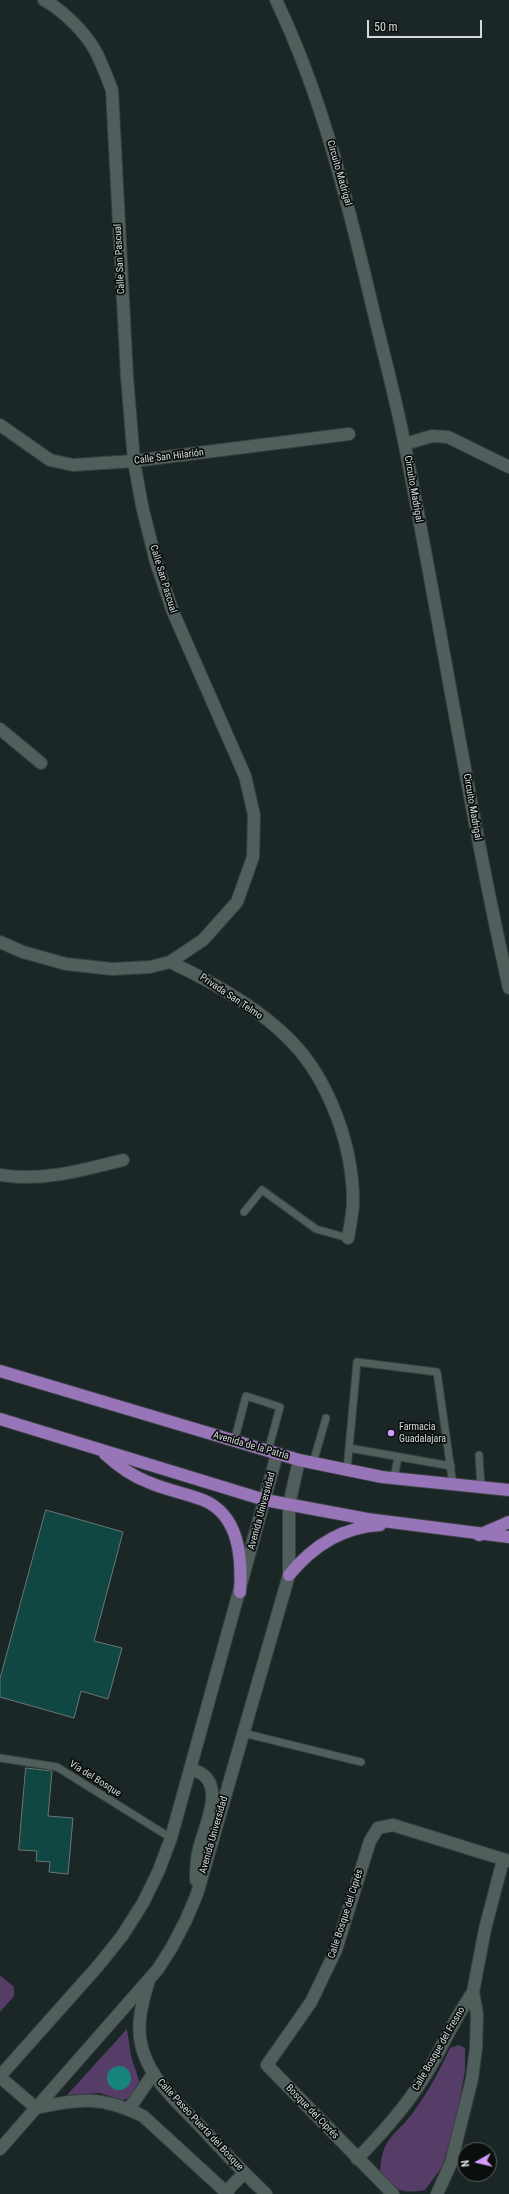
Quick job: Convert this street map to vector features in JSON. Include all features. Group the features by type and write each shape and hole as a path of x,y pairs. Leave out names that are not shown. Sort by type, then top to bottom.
{"main road":[{"name":"Avenida de la Patria","path":"0,1371 234,1442 299,1460 394,1478 509,1490"},
{"path":"0,1419 265,1500 367,1520 509,1537"},
{"path":"99,1449 126,1470 148,1482 204,1501 219,1512 231,1527 239,1546 240,1592"},
{"path":"479,1534 509,1522"},
{"path":"289,1575 315,1549 347,1532 375,1526 417,1526"}],"street":[{"name":"Calle San Pascual","path":"0,942 23,952 66,964 112,969 150,967 170,962 203,940 237,902 253,857 254,815 245,776 173,612 156,562 142,506 134,461 126,377 112,90 96,51 77,27 56,7 44,0"},
{"name":"Circuito Madrigal","path":"276,0 308,72 340,171 405,444 486,884 509,988"},
{"name":"Calle San Hilarión","path":"0,426 50,460 73,465 134,461 349,434"},
{"path":"405,444 432,436 448,437 509,467"},
{"path":"0,729 41,763"},
{"name":"Privada San Telmo","path":"170,962 200,976 252,1009 291,1042 322,1083 340,1126 350,1171 353,1205 348,1238"},
{"path":"0,1176 21,1179 52,1175 75,1172 123,1160"},
{"name":"Avenida Universidad","path":"0,2077 98,1966 122,1936 150,1890 171,1838 265,1500 273,1453"},
{"name":"Avenida Universidad","path":"0,2150 149,1980 172,1947 186,1920 197,1894 289,1575 289,1505 299,1460"},
{"path":"190,1769 202,1773 207,1778 214,1794 197,1859 197,1894"},
{"name":"Calle Bosque del Ciprés","path":"267,2065 311,2002 336,1950 370,1841 378,1828 393,1825 506,1860"},
{"name":"Calle Bosque del Fresno","path":"437,2194 451,2163 472,2080 476,2027 473,1992 485,1929 506,1860"},
{"name":"Calle Paseo Puerta del Bosque","path":"149,1980 142,2002 139,2027 143,2052 153,2074 244,2173 266,2194"},
{"name":"Calle Bosque del Fresno","path":"357,2159 402,2110 423,2080 457,2014 473,1992"},
{"name":"Bosque del Ciprés","path":"267,2065 357,2159 393,2194"},
{"path":"129,2109 153,2074"},
{"path":"0,2077 36,2108 86,2099 107,2102 129,2109 143,2116 227,2193 244,2173"}],"lane":[{"path":"244,1212 262,1190 316,1229 348,1238"},
{"path":"347,1470 357,1362 437,1372 453,1485"},
{"path":"234,1442 246,1396 280,1407 273,1453"},
{"path":"313,1463 326,1418"},
{"path":"349,1448 450,1466"},
{"path":"479,1454 481,1488"},
{"path":"394,1478 398,1457"},
{"path":"243,1734 360,1762"},
{"name":"Vía del Bosque","path":"0,1758 57,1767 171,1838"}],"shaded area":[{"path":"0,1975 14,1987 14,1996 0,2012"},
{"path":"127,2029 131,2056 140,2084 129,2099 121,2100 100,2093 67,2095"},
{"path":"459,2045 465,2048 465,2071 455,2127 442,2167 425,2190 410,2192 400,2190 390,2184 380,2173 381,2160 384,2150 391,2137 415,2110 434,2080 450,2048"}],"water":[{"path":"119,2066 127,2070 131,2078 127,2086 119,2090 111,2086 107,2078 111,2070"}],"building":[{"path":"46,1510 123,1532 94,1641 122,1648 108,1699 81,1691 74,1718 0,1697 0,1679"},
{"path":"26,1768 52,1771 48,1816 73,1818 68,1874 49,1872 50,1862 36,1861 37,1851 19,1850"}],"place":[{"name":"Farmacia Guadalajara","path":"391,1433"}]}
